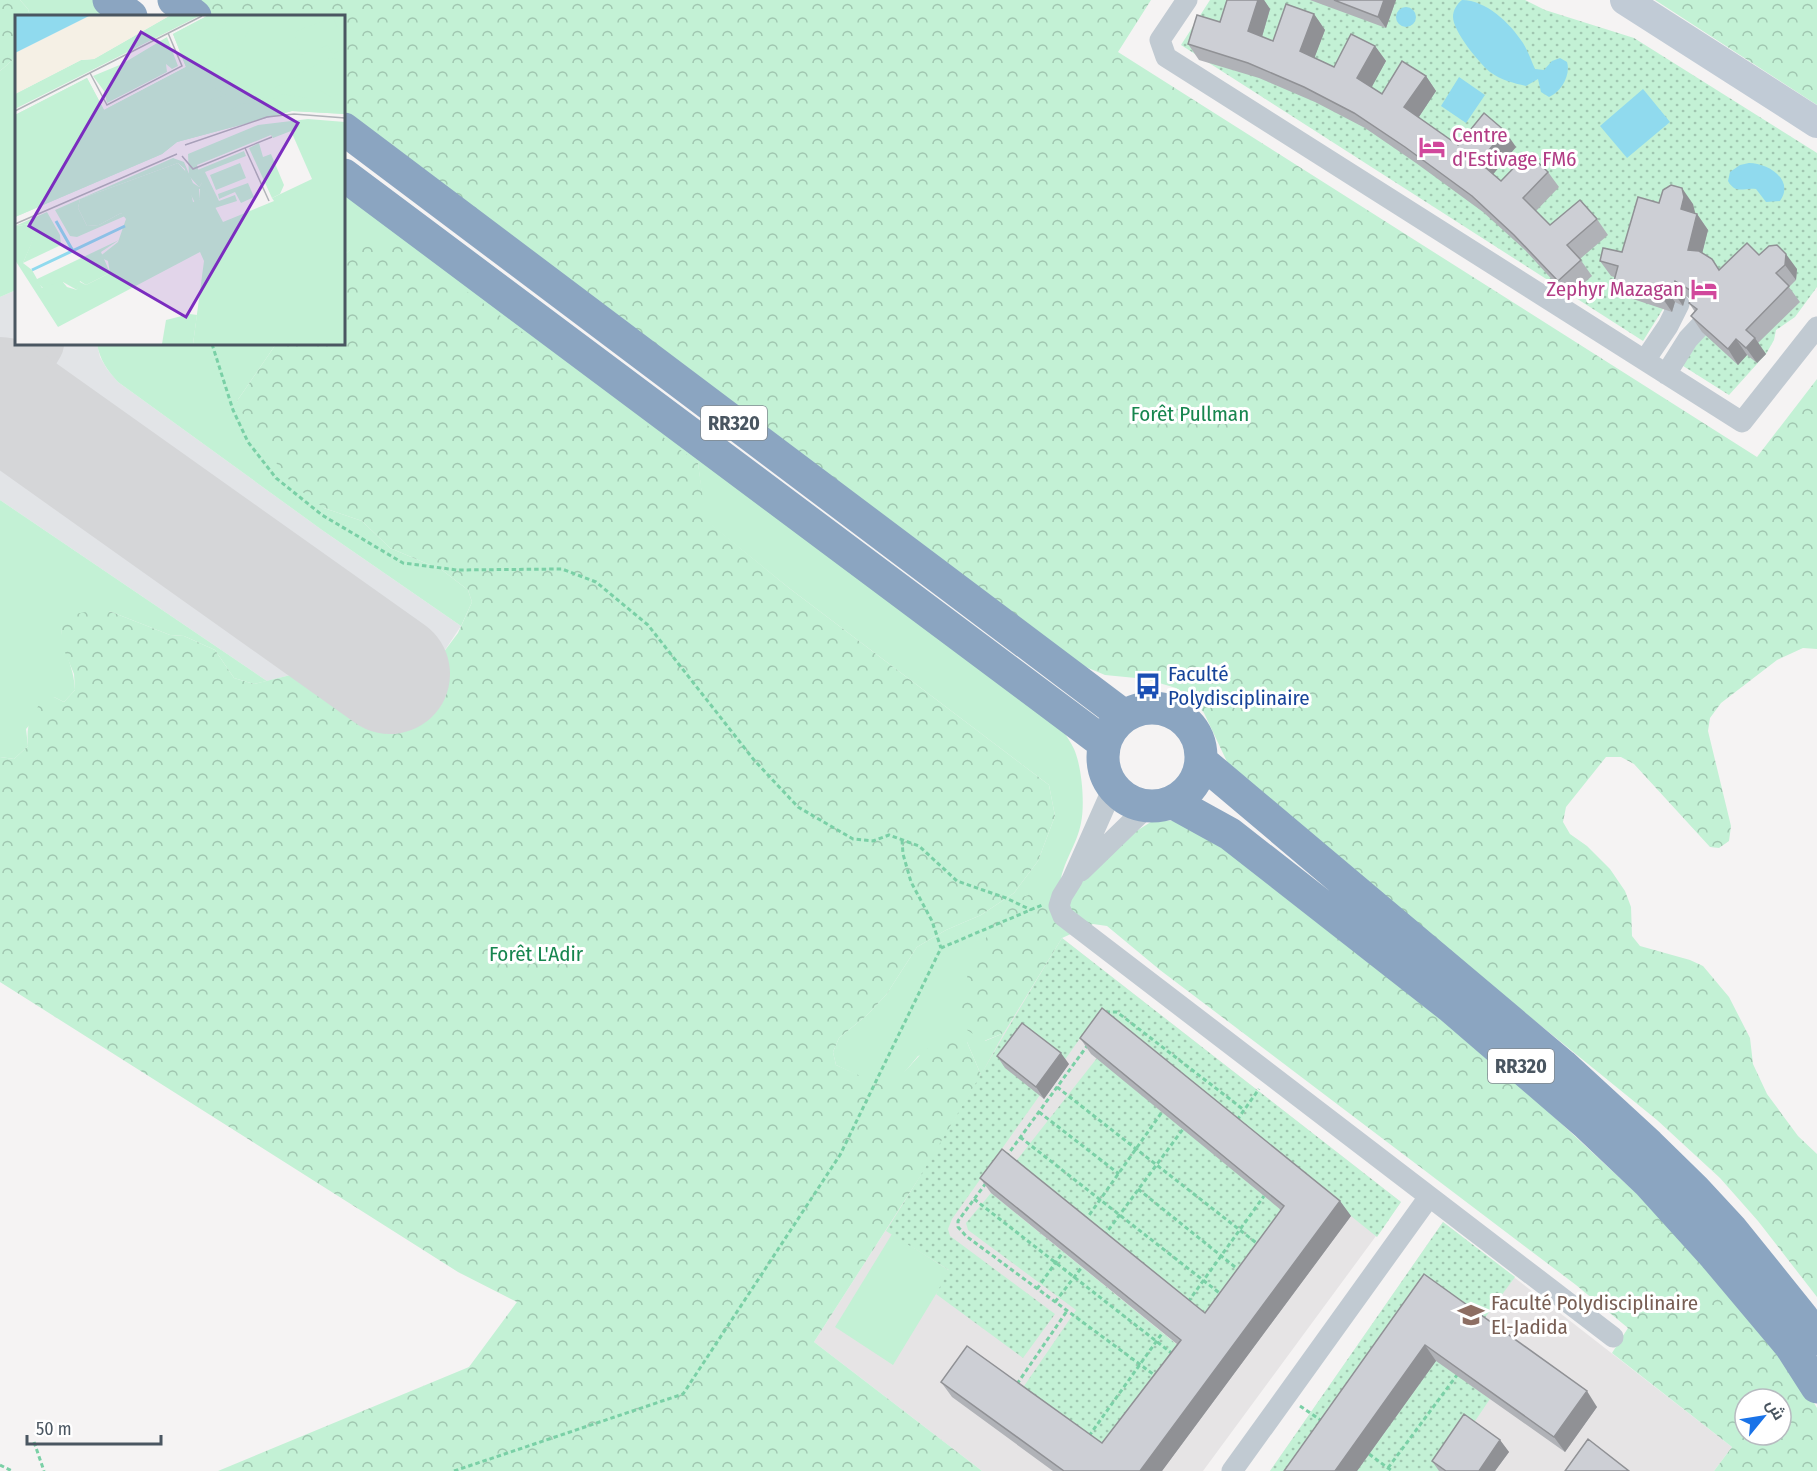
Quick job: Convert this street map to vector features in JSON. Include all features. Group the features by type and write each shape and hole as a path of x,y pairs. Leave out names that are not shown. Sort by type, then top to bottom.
{"highway":[{"path":"109,0 130,15"},
{"path":"174,0 194,15"},
{"name":"RR320","path":"345,130 1124,716"},
{"name":"RR320","path":"345,176 1104,743"},
{"path":"1113,788 1105,774 1102,759 1104,743 1112,728 1124,716 1141,708 1160,708 1177,714 1191,726 1199,743 1201,762 1197,778 1186,793 1160,804"},
{"name":"RR320","path":"1201,762 1562,1065 1695,1189 1732,1230 1817,1339"},
{"name":"RR320","path":"1113,788 1129,801 1160,804 1230,834 1451,1007 1587,1124 1648,1182 1715,1256 1790,1345 1817,1387"}],"street":[{"path":"1187,0 1160,40 1166,57 1743,422 1817,327"},
{"path":"1624,0 1817,123"},
{"path":"1645,360 1677,309 1680,316 1700,326 1688,339 1666,374"},
{"path":"1113,788 1059,906 1063,916 1269,1076 1613,1337"},
{"path":"1067,888 1160,804"},
{"path":"1233,1471 1429,1197"}],"path":[{"path":"212,345 233,410 248,442 276,478 322,515 403,563 457,570 562,569 596,582 648,625 754,760 798,807 853,839 873,841 889,835 919,846 957,881 1006,898 1031,910"},
{"path":"902,839 903,854 911,882 932,921 941,948"},
{"path":"454,1471 683,1394 840,1155 941,948 1031,910 1067,888"},
{"path":"1105,1019 1109,1012 1117,1012 1244,1110"},
{"path":"1000,1164 1088,1044"},
{"path":"1235,1123 1269,1076"},
{"path":"1057,1087 1263,1248"},
{"path":"1038,1112 1119,1174"},
{"path":"1084,1222 1162,1112"},
{"path":"1103,1237 1183,1129"},
{"path":"1020,1137 1227,1298"},
{"path":"987,1182 958,1221 958,1227 966,1236 1159,1379"},
{"path":"1138,1189 1244,1274"},
{"path":"1186,1304 1264,1196"},
{"path":"974,1199 1178,1358"},
{"path":"1037,1289 1063,1252"},
{"path":"1055,1302 1082,1267"},
{"path":"1015,1388 1067,1311"},
{"path":"1087,1440 1162,1332"},
{"path":"1388,1468 1457,1375"},
{"path":"1286,1396 1327,1424"},
{"path":"34,1442 44,1471"},
{"path":"1369,1454 1392,1471"},
{"path":"0,1465 12,1471"}],"shaded area":[{"path":"15,290 15,345 97,345 100,357 118,382 322,530 461,626 443,653 412,669 360,682 315,669 267,681 0,500 0,297"},
{"path":"1062,938 1401,1202 1203,1471 982,1471 814,1342 932,1158"},
{"name":"Faculté Polydisciplinaire El-Jadida","path":"1443,1222 1732,1447 1714,1471 1270,1471"}],"green space":[{"path":"0,0 20,0 28,9 30,15 15,15 15,58 0,71"},
{"path":"20,0 93,0 115,15 30,15 28,9"},
{"name":"Forêt Pullman","path":"192,0 1151,0 1118,52 1757,457 1817,379 1817,649 1803,648 1777,660 1721,703 1710,718 1708,731 1731,826 1729,841 1719,848 1710,847 1634,764 1621,757 1606,757 1566,807 1563,822 1570,834 1587,846 1610,869 1625,891 1631,907 1632,936 1640,946 1703,966 1729,997 1750,1038 1753,1064 1767,1094 1798,1136 1817,1154 1817,1297 1758,1221 1720,1178 1657,1120 1263,800 1230,768 1204,713 1192,698 1176,688 1146,679 1105,675 1081,665 345,115 345,15 213,15"},
{"path":"1210,0 1525,0 1545,10 1634,38 1817,153 1817,287 1795,317 1776,330 1774,340 1766,354 1729,395 1680,364 1702,332 1694,301 1686,296 1683,306 1672,312 1663,309 1643,341 1181,45"},
{"path":"1655,0 1817,0 1817,105"},
{"path":"15,58 15,290 0,297 0,71"},
{"path":"345,188 1062,729 1074,749 1079,765 1083,796 1081,823 1060,885 985,1041 1004,1033 981,1075 967,1042 918,1056 898,1080 882,1087 836,1065 833,1052 839,1038 867,1015 886,995 917,947 946,930 981,915 1014,893 1038,861 1055,816 1049,785 789,588 705,520 698,463 350,250 345,254"},
{"name":"Forêt L'Adir","path":"396,241 698,463 706,520 789,588 1049,785 1055,816 1038,861 1014,893 981,915 946,930 917,947 886,995 867,1015 839,1038 833,1052 836,1065 883,1086 905,1072 919,1056 936,1045 967,1042 981,1075 932,1158 814,1342 982,1471 218,1471 469,1367 517,1302 458,1272 0,982 0,757 14,759 28,746 30,721 44,699 54,697 64,702 75,690 74,674 62,645 61,627 70,615 91,611 109,611 170,635 184,636 215,650 234,678 254,684 315,669 360,682 412,669 443,653 458,633 472,602 468,590 442,570 390,548 362,521 324,508 293,485 248,426 237,401 275,345 345,345 345,254 350,250"},
{"path":"97,345 275,345 237,401 324,508 362,521 390,548 442,570 468,590 472,602 461,626 322,530 118,382 100,355"},
{"path":"0,500 267,681 254,684 234,678 215,650 184,636 170,635 109,611 61,627 75,690 64,702 54,697 26,729 28,746 14,759 0,757"},
{"path":"1154,820 1180,821 1208,833 1476,1044 1637,1194 1722,1283 1793,1368 1817,1408 1817,1471 1714,1471 1732,1447 1612,1353 1628,1328 1576,1285 1160,970 1107,926 1093,924 1062,938 1004,1033 984,1041 967,1030 960,1004 969,970 998,915 1022,897 1090,876 1130,835"},
{"path":"1062,938 1401,1202 1377,1237 1098,1013 952,1219 948,1229 950,1236 1055,1314 1023,1358 936,1294 949,1270 886,1231"},
{"path":"1097,1058 1295,1221 1216,1328 1013,1165"},
{"path":"991,1193 1191,1356 1113,1458 1020,1392 1076,1310 968,1230 966,1223"},
{"path":"1443,1222 1515,1277 1481,1323 1436,1360 1490,1399 1441,1471 1270,1471"},
{"path":"892,1234 950,1271 893,1365 835,1327"}],"water":[{"path":"1462,0 1480,4 1497,14 1523,43 1535,69 1544,70 1552,61 1560,58 1567,62 1568,72 1564,83 1553,95 1549,97 1541,92 1538,79 1526,86 1503,79 1485,68 1467,46 1454,23 1454,12"},
{"path":"1406,7 1413,10 1416,17 1413,24 1406,27 1399,24 1396,17 1399,10"},
{"path":"1459,77 1485,95 1466,123 1441,106"},
{"path":"1643,89 1670,122 1627,158 1600,126"},
{"path":"1749,163 1771,169 1782,180 1784,193 1780,201 1766,202 1756,189 1737,189 1731,185 1728,181 1730,172 1740,165"}],"building":[{"path":"1227,0 1258,0 1248,31 1273,41 1286,4 1314,14 1300,51 1334,67 1351,34 1375,46 1357,78 1382,94 1402,61 1426,76 1404,107 1458,145 1484,113 1505,131 1479,162 1501,181 1528,153 1548,172 1523,198 1550,225 1580,200 1597,219 1567,245 1581,260 1558,281 1472,196 1354,113 1304,87 1248,63 1188,44 1197,15 1220,22"},
{"path":"1334,0 1384,0 1378,17"},
{"path":"1671,185 1682,188 1684,197 1681,209 1697,214 1688,250 1699,251 1712,259 1719,270 1747,243 1759,255 1769,246 1777,245 1786,254 1785,265 1776,273 1789,286 1746,330 1755,338 1746,348 1736,339 1728,349 1691,316 1697,309 1689,303 1695,293 1675,281 1672,290 1664,287 1661,296 1614,281 1618,266 1600,261 1603,248 1622,252 1638,197 1659,203 1663,190"},
{"path":"1102,1008 1340,1201 1140,1471 1064,1471 941,1382 967,1346 1102,1443 1181,1340 980,1178 1002,1149 1205,1313 1284,1206 1080,1038"},
{"path":"1022,1023 1061,1053 1036,1087 997,1056"},
{"path":"1424,1274 1587,1391 1554,1437 1425,1345 1335,1471 1284,1471"},
{"path":"1464,1414 1500,1440 1479,1471 1446,1471 1432,1461"},
{"path":"1588,1439 1629,1471 1565,1471"}],"taxiway":[{"path":"6,402 39,345"}],"runway":[{"path":"0,397 390,674"}],"place":[{"name":"Centre d'Estivage FM6","path":"1432,147"},
{"name":"Zephyr Mazagan","path":"1704,289"},
{"name":"Faculté Polydisciplinaire","path":"1148,686"},
{"name":"Faculté Polydisciplinaire El-Jadida","path":"1471,1315"}]}
